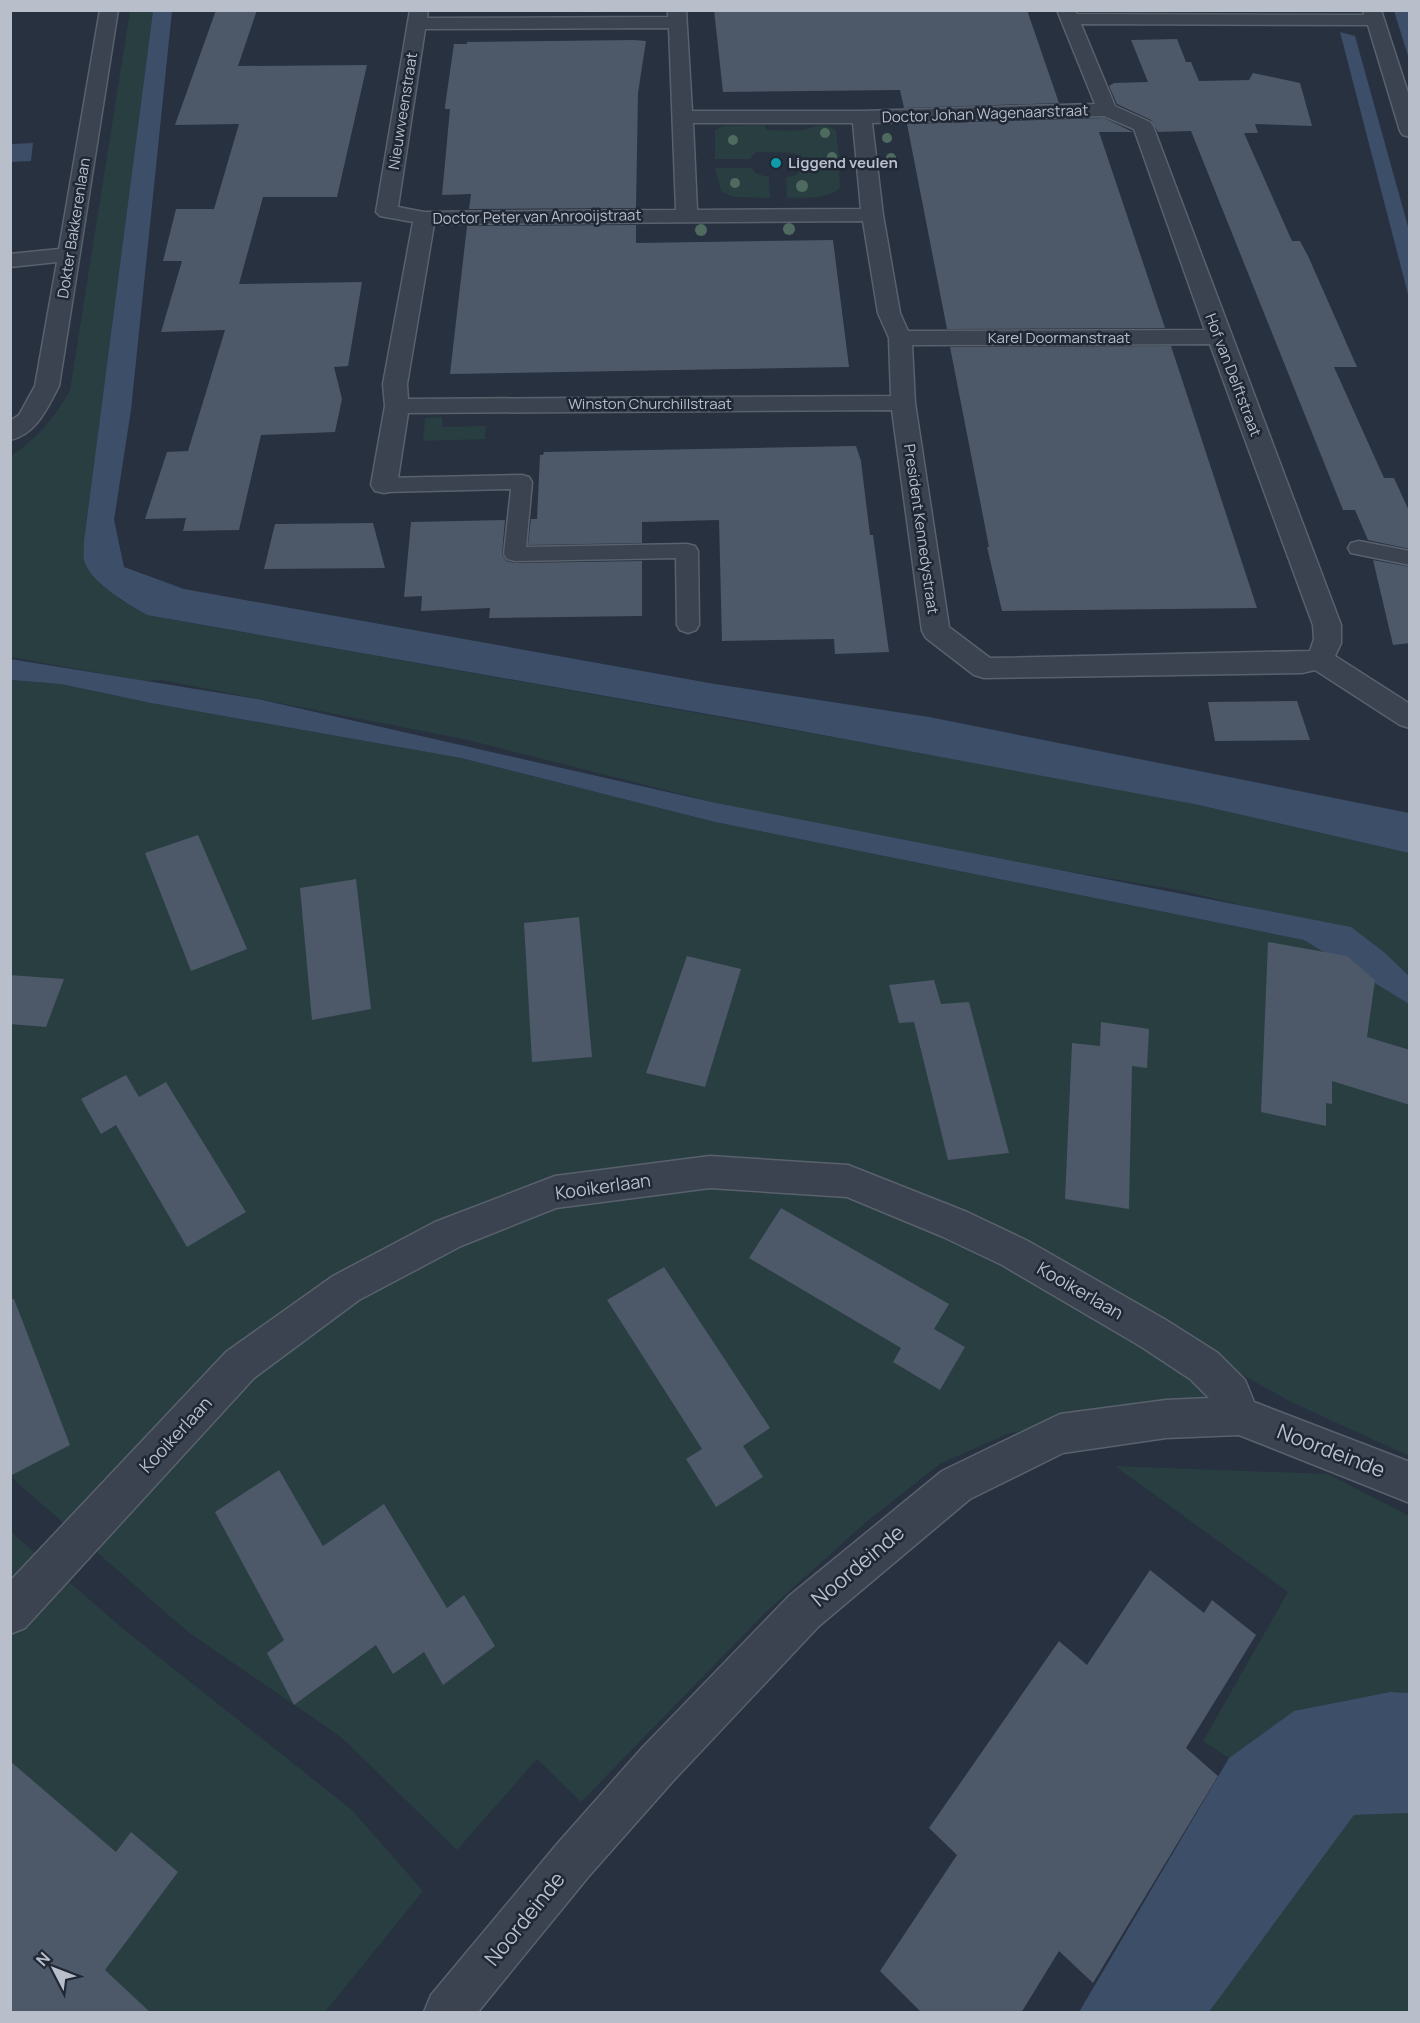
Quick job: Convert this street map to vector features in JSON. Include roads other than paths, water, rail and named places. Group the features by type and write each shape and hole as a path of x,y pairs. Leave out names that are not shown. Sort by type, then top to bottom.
{"street":[{"name":"Dokter Bakkerenlaan","path":"10,433 28,420 47,387 109,10"},
{"path":"1107,110 1068,15 1373,15 1410,131"},
{"path":"418,17 677,16 687,216"},
{"name":"Nieuwveenstraat","path":"387,212 418,17"},
{"name":"Doctor Johan Wagenaarstraat","path":"682,117 862,117 1107,110"},
{"name":"Hof van Delftstraat","path":"1107,110 1143,126 1219,338 1327,625 1330,636 1328,645 1319,659"},
{"name":"President Kennedystraat","path":"862,117 872,215 889,313 900,338 903,403 936,631 984,668 1302,663 1319,659"},
{"name":"Doctor Peter van Anrooijstraat","path":"387,212 424,218 872,215"},
{"path":"384,485 397,406 395,384 424,218"},
{"path":"10,261 70,254"},
{"name":"Karel Doormanstraat","path":"900,338 1219,338"},
{"name":"Winston Churchillstraat","path":"397,406 903,403"},
{"path":"1319,659 1410,718"},
{"name":"Kooikerlaan","path":"10,1613 240,1365 346,1288 448,1234 555,1192 710,1172 848,1181 954,1224 1015,1254 1153,1333 1204,1366 1231,1393 1239,1416"},
{"name":"Noordeinde","path":"448,2013 580,1852 658,1764 804,1611 956,1485 1060,1434 1166,1419 1239,1416 1392,1474 1410,1483"}],"lane":[{"path":"384,485 522,482 515,554 687,552 688,625"},
{"path":"1359,548 1410,558"}],"water":[{"path":"153,11 172,11 131,410 114,520 124,567 184,589 715,684 929,717 1409,813 1409,853 1194,804 769,725 147,615 120,599 102,585 88,569 84,558 84,541"},
{"path":"1394,11 1409,11 1409,59"},
{"path":"1340,32 1355,36 1409,230 1409,298"},
{"path":"33,143 31,161 11,162 11,144"},
{"path":"10,659 258,699 716,803 1351,927 1385,953 1409,976 1409,1004 1304,940 715,822 461,758 151,703 61,684 11,680"},
{"path":"1390,1692 1409,1693 1409,1813 1354,1815 1209,2012 1079,2012 1229,1758 1294,1711"}],"place":[{"name":"Liggend veulen","path":"776,163"}]}
